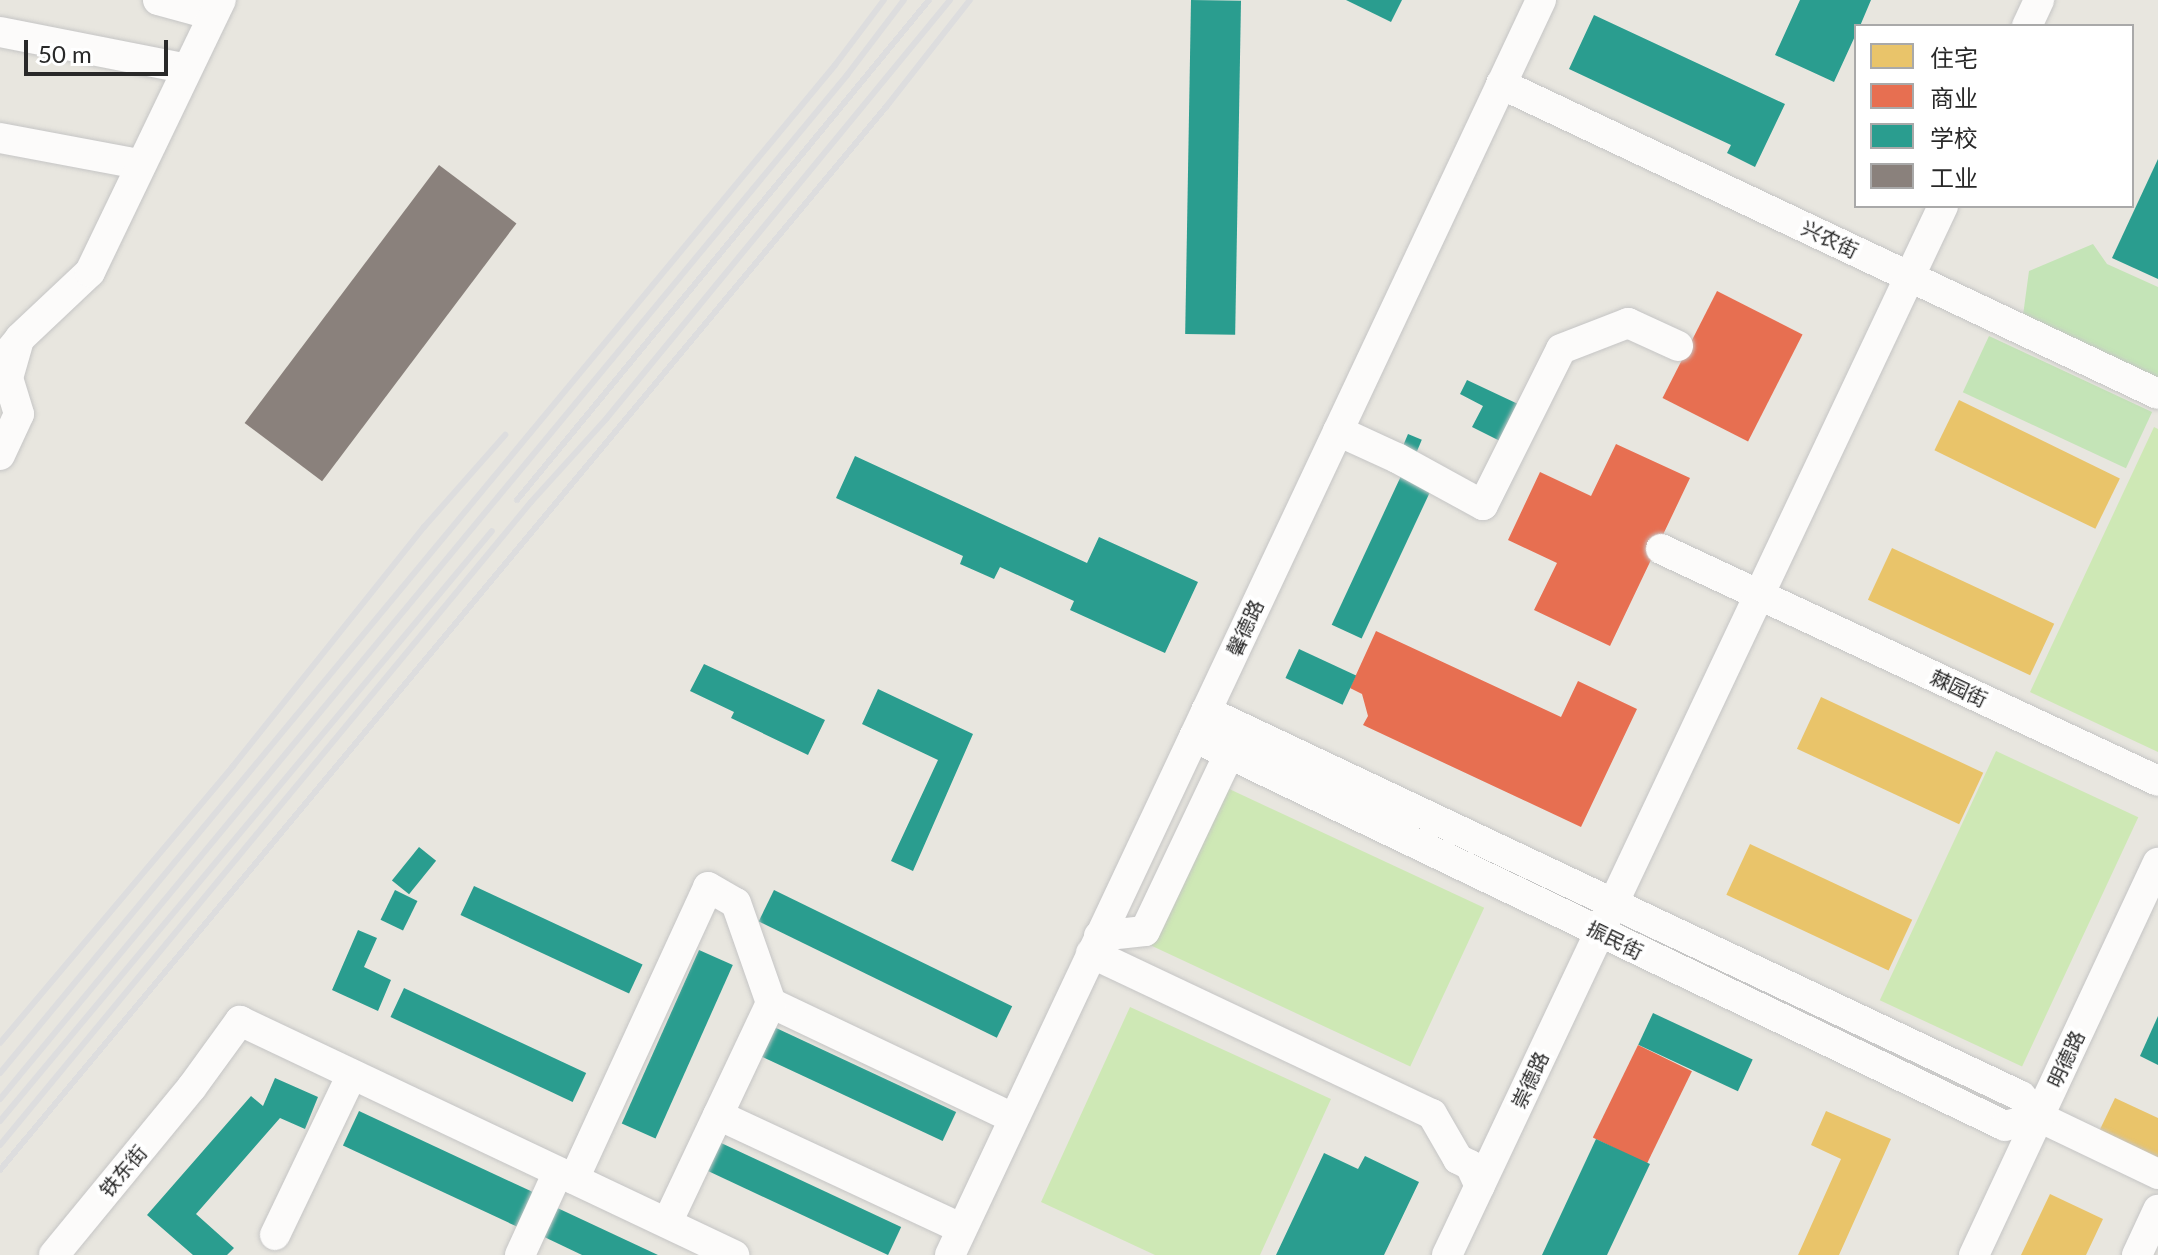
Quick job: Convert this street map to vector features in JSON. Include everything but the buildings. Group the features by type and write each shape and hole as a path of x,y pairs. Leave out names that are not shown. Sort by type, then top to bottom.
{"street":[{"path":"0,363 10,330 90,272 139,164 217,8 158,0"},
{"name":"馨德路","path":"956,1242 1541,0"},
{"path":"2028,24 2039,0"},
{"path":"0,32 178,67"},
{"name":"兴农街","path":"1501,84 2158,394"},
{"path":"0,138 139,164"},
{"name":"崇德路","path":"1447,1255 1942,208"},
{"path":"1338,431 1397,458 1483,505 1561,349 1628,323 1678,346"},
{"path":"0,455 19,414 8,378 10,330"},
{"name":"棘园街","path":"1661,549 2158,781"},
{"name":"振民街","path":"1200,724 1229,754 1487,845 2021,1096 2039,1117 2158,1174"},
{"name":"振民街","path":"1200,724 1353,797 1474,872 2005,1126 2039,1117"},
{"path":"1095,944 1145,931 1229,754"},
{"path":"1474,872 1487,845"},
{"name":"明德路","path":"1974,1255 2158,863"},
{"path":"520,1255 566,1176 708,887 736,903 771,1003 667,1223"},
{"path":"1095,944 1432,1114 1458,1159 1470,1165 1480,1186"},
{"path":"1765,1012 1779,983"},
{"path":"771,1003 1013,1118"},
{"name":"铁东街","path":"54,1255 192,1087 240,1021 352,1074"},
{"path":"1885,1069 1899,1039"},
{"path":"275,1235 352,1074 734,1255"},
{"path":"718,1115 956,1242"},
{"path":"2137,1255 2158,1210"}],"green space":[{"path":"2093,244 2107,264 2158,287 2158,394 2021,330 2029,271"},
{"path":"1989,336 2152,412 2126,468 1963,392"},
{"path":"2154,427 2158,429 2158,752 2030,692"},
{"path":"1996,751 2138,817 2022,1067 1880,1000"},
{"path":"1225,787 1484,908 1410,1066 1151,946"},
{"path":"1130,1007 1331,1099 1260,1255 1155,1255 1041,1202"}],"railway":[{"path":"0,1073 835,65 884,0"},
{"path":"0,1099 847,75 904,0"},
{"path":"517,500 929,0"},
{"path":"0,1145 531,502 606,419 950,0"},
{"path":"0,1170 886,107 970,0"},
{"path":"0,1043 233,766 424,527 505,435"},
{"path":"0,1121 492,531"}]}
